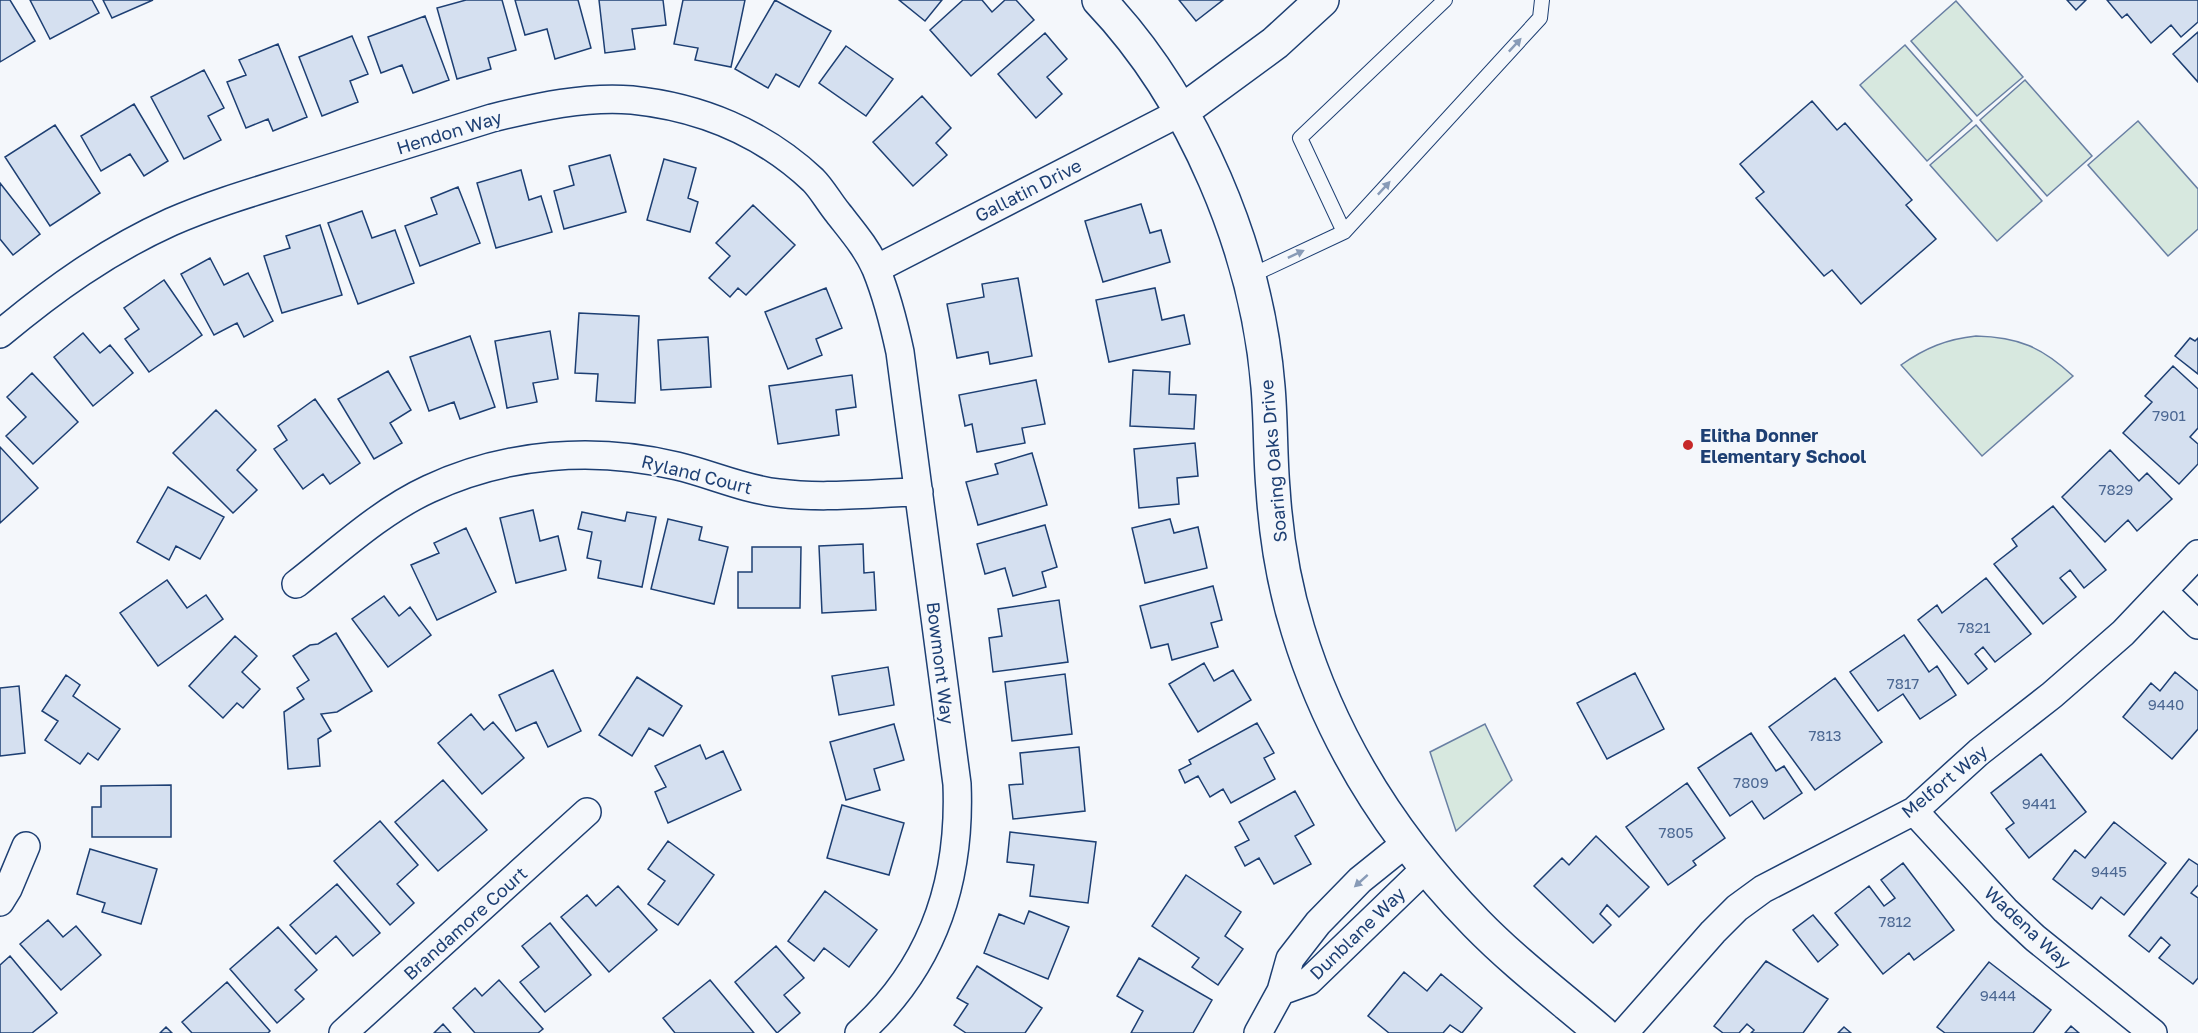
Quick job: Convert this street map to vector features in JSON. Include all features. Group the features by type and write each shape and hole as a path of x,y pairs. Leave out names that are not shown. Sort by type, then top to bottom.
{"street":[{"name":"Soaring Oaks Drive","path":"1099,0 1152,65 1181,112 1214,178 1239,244 1258,315 1268,386 1273,490 1282,560 1298,629 1321,695 1355,765 1392,825 1476,923 1602,1033"},
{"path":"1181,112 1275,43 1322,0"},
{"name":"Hendon Way","path":"0,334 50,292 108,255 201,209 492,118 527,109 597,101 630,100 663,104 697,112 730,124 760,140 788,159 815,182 861,242 876,269"},
{"name":"Gallatin Drive","path":"876,269 1181,112"},
{"name":"Bowmont Way","path":"859,1033 886,1007 924,950 949,886 956,853 958,819 957,784 900,352 893,319 876,269"},
{"name":"Ryland Court","path":"296,584 398,506 458,477 519,460 583,455 626,457 679,466 743,487 810,496 919,492"},
{"name":"Melfort Way","path":"1624,1033 1737,908 1763,889 1914,811 1979,752 2052,695 2123,633 2198,554"},
{"path":"2163,592 2198,625"},
{"name":"Wadena Way","path":"1914,811 2005,910 2035,938 2152,1033"},
{"name":"Brandamore Court","path":"343,1033 587,812"},
{"path":"0,902 26,846"},
{"name":"Dunblane Way","path":"1281,991 1309,981 1416,855"},
{"name":"Dunblane Way","path":"1258,1033 1281,991 1290,959 1318,924 1360,880 1416,855"}],"lane":[{"path":"1344,232 1300,138 1445,0"},
{"path":"1248,277 1344,232 1540,18 1542,0"}],"shaded area":[{"path":"1956,1 2023,77 1977,116 1911,41"},
{"path":"1905,45 1972,121 1927,161 1860,85"},
{"path":"2025,80 2092,156 2047,196 1980,120"},
{"path":"2138,121 2198,189 2198,229 2168,256 2088,165"},
{"path":"1976,125 2042,201 1997,241 1930,165"},
{"path":"1976,336 2017,341 2040,351 2073,376 1982,456 1901,365 1937,345"},
{"path":"1485,724 1512,780 1456,831 1430,752"}],"building":[{"path":"0,0 10,0 35,41 0,62"},
{"path":"30,0 92,0 99,13 50,39"},
{"path":"103,0 153,0 112,18"},
{"path":"466,0 502,0 516,50 488,58 491,69 457,79 437,8"},
{"path":"515,0 578,0 591,48 555,59 547,29 525,35"},
{"path":"599,0 663,0 666,25 632,29 635,49 605,53"},
{"path":"683,0 745,0 731,67 695,60 698,48 674,44"},
{"path":"775,0 831,31 799,87 776,74 768,88 735,69"},
{"path":"899,0 942,0 925,21"},
{"path":"963,0 982,0 992,12 1005,0 1016,0 1034,20 971,76 930,30"},
{"path":"1179,0 1223,0 1196,21"},
{"path":"2067,0 2086,0 2076,10"},
{"path":"2107,0 2198,0 2198,22 2181,37 2171,25 2151,43 2127,14 2122,18"},
{"path":"425,16 449,80 413,93 402,65 381,73 368,37"},
{"path":"2198,32 2198,82 2173,54"},
{"path":"1045,33 1067,59 1047,77 1062,94 1036,118 998,74"},
{"path":"352,36 368,74 350,81 358,102 322,116 299,57"},
{"path":"278,44 307,117 273,131 268,119 246,128 227,82 246,75 239,60"},
{"path":"846,46 893,79 866,116 819,83"},
{"path":"204,70 224,108 208,116 221,140 184,159 151,97"},
{"path":"922,96 951,128 936,143 947,155 913,186 873,142"},
{"path":"1812,101 1837,130 1845,123 1912,200 1906,205 1936,239 1861,304 1832,270 1824,276 1756,198 1764,192 1740,164"},
{"path":"134,104 168,161 144,176 130,154 101,171 81,136"},
{"path":"55,125 100,193 50,226 5,157"},
{"path":"610,155 626,212 564,229 554,191 574,185 569,166"},
{"path":"664,159 696,168 688,198 698,202 690,232 647,220"},
{"path":"521,170 529,200 541,196 552,232 496,248 477,183"},
{"path":"0,183 40,234 13,255 0,239"},
{"path":"458,187 480,243 420,266 405,226 437,214 431,198"},
{"path":"1141,204 1150,233 1161,230 1170,262 1103,282 1085,221"},
{"path":"753,205 795,245 746,295 738,288 730,297 709,278 730,256 716,243"},
{"path":"362,211 372,238 395,230 414,283 358,304 328,223"},
{"path":"320,225 342,295 282,313 264,256 290,248 286,236"},
{"path":"210,258 224,285 248,273 273,321 244,337 237,323 214,335 181,274"},
{"path":"1018,278 1032,356 990,364 988,352 957,358 947,304 984,297 982,284"},
{"path":"164,280 202,335 149,372 125,339 139,329 124,308"},
{"path":"826,288 842,328 816,339 822,355 788,369 765,312"},
{"path":"1155,288 1162,320 1184,315 1190,344 1109,362 1096,300"},
{"path":"579,313 639,316 635,403 596,401 598,374 575,373"},
{"path":"550,331 558,379 533,383 537,402 507,408 495,341"},
{"path":"83,333 100,353 110,345 133,373 93,406 54,357"},
{"path":"470,336 495,407 460,419 454,402 429,411 410,357"},
{"path":"708,337 711,387 661,390 658,340"},
{"path":"2190,338 2195,341 2198,338 2198,374 2175,356"},
{"path":"2173,366 2198,389 2198,428 2190,437 2198,444 2198,464 2179,484 2123,433 2152,402 2145,396"},
{"path":"1133,370 1170,372 1169,394 1196,395 1194,429 1130,426"},
{"path":"388,371 411,410 390,423 402,443 374,459 338,399"},
{"path":"32,373 78,422 33,464 6,436 26,417 7,397"},
{"path":"852,375 856,407 836,410 839,435 778,444 769,386"},
{"path":"1036,380 1045,424 1022,428 1025,443 977,452 972,424 965,426 959,395"},
{"path":"315,399 360,463 330,484 323,474 303,489 274,449 287,440 278,426"},
{"path":"216,410 256,450 237,470 257,490 233,513 173,453"},
{"path":"1195,443 1198,476 1177,478 1179,504 1139,508 1134,449"},
{"path":"0,447 38,488 0,523"},
{"path":"2110,450 2139,481 2147,473 2172,499 2137,531 2128,520 2105,542 2062,497"},
{"path":"1032,453 1047,505 978,525 966,482 998,474 995,464"},
{"path":"168,487 224,517 200,559 176,546 169,560 137,542"},
{"path":"2053,506 2106,570 2084,588 2070,570 2060,578 2076,597 2043,624 1994,564 2017,546 2012,539"},
{"path":"533,510 540,541 558,536 566,570 516,583 500,518"},
{"path":"582,512 625,521 627,512 656,517 642,587 598,578 601,561 587,558 592,532 578,529"},
{"path":"668,519 702,527 699,540 728,547 714,604 651,589"},
{"path":"1170,519 1174,533 1198,527 1207,568 1145,583 1132,528"},
{"path":"1045,525 1057,567 1042,572 1046,587 1013,596 1005,568 985,574 977,544"},
{"path":"466,528 496,592 437,620 411,565 439,553 434,543"},
{"path":"863,544 864,573 874,572 876,610 822,613 819,546"},
{"path":"752,547 801,547 800,608 738,608 738,572 752,572"},
{"path":"1986,578 2031,634 1995,662 1983,647 1975,654 1987,669 1968,684 1918,620 1937,605 1942,613"},
{"path":"167,580 187,608 206,595 223,619 158,666 120,613"},
{"path":"1213,586 1222,620 1211,623 1218,647 1172,660 1168,644 1151,648 1140,606"},
{"path":"384,596 399,616 410,607 431,635 388,667 352,619"},
{"path":"1059,600 1068,662 993,672 989,638 1002,636 998,609"},
{"path":"336,633 372,691 337,712 321,714 331,731 318,739 320,766 288,769 284,712 304,699 297,688 309,680 293,656"},
{"path":"1904,635 1929,672 1937,666 1956,695 1920,719 1903,694 1878,711 1850,672"},
{"path":"235,636 257,656 242,672 260,689 243,708 237,703 223,718 189,686"},
{"path":"1204,663 1214,681 1233,670 1251,700 1198,732 1169,684"},
{"path":"888,667 894,705 839,715 832,676"},
{"path":"553,670 581,731 548,747 536,722 516,731 499,695"},
{"path":"2175,672 2198,691 2198,729 2172,759 2123,717 2151,683 2160,691"},
{"path":"1635,673 1664,729 1607,759 1577,703"},
{"path":"1065,674 1072,734 1012,741 1005,682"},
{"path":"66,675 80,685 73,696 120,729 98,760 88,753 80,764 45,740 58,721 42,711"},
{"path":"637,677 682,706 663,736 649,728 632,756 599,735"},
{"path":"1835,678 1882,742 1815,790 1769,727"},
{"path":"19,686 25,753 0,756 0,688"},
{"path":"471,714 484,730 493,722 524,758 482,794 438,743"},
{"path":"1257,723 1274,753 1264,758 1275,779 1231,803 1223,789 1210,797 1198,776 1185,783 1179,770 1191,764 1189,760"},
{"path":"894,724 904,760 874,769 880,790 846,800 830,742"},
{"path":"1751,733 1776,771 1784,766 1802,793 1764,819 1752,801 1730,816 1698,768"},
{"path":"700,745 706,759 723,751 741,790 668,823 655,792 666,787 655,766"},
{"path":"1079,747 1085,811 1013,819 1009,785 1023,784 1020,753"},
{"path":"2041,754 2086,812 2029,858 2006,829 2014,823 1991,793"},
{"path":"443,780 487,830 438,871 395,822"},
{"path":"1687,783 1725,838 1693,861 1696,865 1668,885 1626,827"},
{"path":"171,785 171,837 92,837 92,807 101,807 101,786"},
{"path":"1295,791 1314,825 1295,836 1311,864 1274,884 1259,858 1245,866 1235,847 1249,840 1239,822"},
{"path":"842,805 904,823 889,875 827,858"},
{"path":"380,821 418,865 397,884 414,903 390,925 334,861"},
{"path":"2114,822 2166,863 2124,915 2101,897 2092,909 2053,879 2075,850 2085,858"},
{"path":"1010,832 1096,842 1088,903 1030,896 1034,865 1007,862"},
{"path":"1596,836 1649,887 1619,917 1607,905 1600,914 1611,925 1593,943 1534,886 1562,858 1569,865"},
{"path":"668,841 714,875 678,925 648,904 665,881 648,869"},
{"path":"90,849 157,869 141,924 102,912 105,903 77,894"},
{"path":"2189,859 2198,865 2198,885 2191,893 2198,898 2198,978 2193,984 2159,958 2170,945 2161,937 2149,952 2129,936"},
{"path":"1903,863 1954,930 1914,960 1909,953 1883,974 1835,913 1869,886 1884,906 1895,898 1881,880"},
{"path":"1186,875 1241,912 1225,936 1243,949 1218,985 1192,967 1199,958 1152,926"},
{"path":"337,884 380,933 353,956 336,936 316,954 290,925"},
{"path":"618,886 657,930 609,972 561,917 587,895 596,906"},
{"path":"825,891 877,930 849,967 824,948 814,961 788,941"},
{"path":"1029,911 1069,927 1048,979 984,953 999,914 1024,924"},
{"path":"1813,915 1838,945 1818,962 1793,930"},
{"path":"48,920 63,937 76,926 101,955 61,990 20,944"},
{"path":"550,923 591,975 545,1012 520,982 539,967 522,946"},
{"path":"278,927 317,970 295,990 304,999 277,1023 230,969"},
{"path":"776,946 804,978 784,995 800,1013 777,1033 735,982"},
{"path":"10,956 57,1013 32,1033 0,1033 0,965"},
{"path":"1139,958 1212,1000 1193,1033 1131,1033 1143,1011 1117,996"},
{"path":"1766,961 1828,999 1803,1033 1751,1033 1754,1030 1747,1024 1739,1033 1723,1033 1714,1026"},
{"path":"1989,962 2051,1010 2033,1033 1945,1033 1937,1027"},
{"path":"977,966 1042,1008 1025,1033 966,1033 954,1025 968,1004 957,998"},
{"path":"1404,972 1427,991 1441,974 1482,1008 1462,1033 1450,1025 1443,1033 1389,1033 1368,1016"},
{"path":"499,980 543,1029 538,1033 475,1033 453,1008 475,988 482,996"},
{"path":"710,980 754,1033 675,1033 663,1018"},
{"path":"227,982 270,1031 268,1033 192,1033 182,1022"},
{"path":"443,1024 451,1033 434,1033"},
{"path":"2071,1026 2079,1033 2065,1033"},
{"path":"166,1027 172,1033 160,1033"},
{"path":"1844,1027 1851,1033 1838,1033"}],"place":[{"name":"Elitha Donner Elementary School","path":"1688,445"}]}
